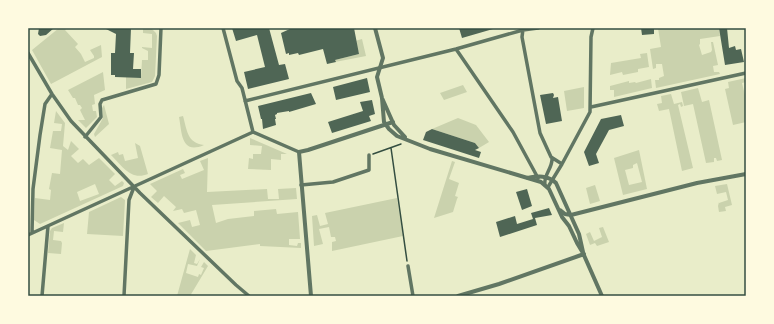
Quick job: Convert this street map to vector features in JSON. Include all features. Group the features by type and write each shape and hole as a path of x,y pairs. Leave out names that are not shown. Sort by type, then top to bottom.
{"street":[{"path":"85,137 101,117 100,104 102,100 156,84 159,75 161,28"},
{"path":"224,28 236,77 242,88 253,132"},
{"path":"375,28 382,55 378,79 382,98 383,117 385,124 394,134 410,142 524,178 537,179 546,177 552,180 556,185 580,237 583,254"},
{"path":"245,101 456,49 523,29 538,28"},
{"path":"546,186 552,180 562,164 588,115 591,106 591,37 593,28"},
{"path":"523,29 522,37 539,129 552,158 552,164 546,177 546,186"},
{"path":"456,49 513,132 537,179 546,186 569,226 602,296"},
{"path":"28,52 52,94 71,121 85,137 134,187 249,296"},
{"path":"591,106 746,74"},
{"path":"52,94 45,104 33,189 30,234 253,132 299,152 393,122"},
{"path":"382,98 393,122 399,131 410,142"},
{"path":"299,152 311,296"},
{"path":"301,185 333,182 369,170 369,155"},
{"path":"552,158 562,164"},
{"path":"558,209 563,213 570,215 697,183 746,174"},
{"path":"124,296 129,200 134,187"},
{"path":"569,226 568,221 570,215"},
{"path":"42,296 48,226"},
{"path":"458,296 499,284 583,254"},
{"path":"408,266 413,296"}],"path":[{"path":"369,155 400,146 402,143"},
{"path":"391,148 408,266"}],"green space":[{"path":"59,28 67,28 65,30 78,44 75,47 85,62 94,58 90,50 101,45 102,57 51,84 32,50"},
{"path":"143,28 151,28 157,36 155,76 152,82 126,89 126,77 141,78 142,60 148,60 148,51 142,47 152,48 152,34 143,33"},
{"path":"658,28 719,28 720,36 700,39 699,45 702,55 711,52 711,42 713,42 718,65 713,66 714,72 719,72 720,74 656,88 655,80 659,80 659,78 664,76 662,64 656,64 656,68 653,69 650,49 661,47"},
{"path":"362,39 366,56 335,62 335,60 359,54 355,41"},
{"path":"647,53 649,67 638,69 638,72 623,75 622,72 610,75 611,63 641,58 640,54"},
{"path":"103,72 105,90 94,95 95,104 92,105 93,111 96,111 97,117 86,128 78,120 85,120 80,110 82,108 78,105 75,98 73,98 68,90"},
{"path":"746,78 746,82 742,83 746,99 746,122 733,125 725,89 729,88 728,82"},
{"path":"651,79 652,88 614,97 614,90 610,90 610,86 629,81 629,83 636,83"},
{"path":"463,85 467,92 444,100 440,93"},
{"path":"584,87 584,108 567,111 564,91"},
{"path":"698,88 702,102 709,100 722,160 717,161 716,158 714,158 714,162 706,163 693,104 684,106 681,92"},
{"path":"671,94 674,104 682,102 683,106 681,107 680,104 678,105 693,168 682,171 669,109 659,111 657,104 662,103 661,96"},
{"path":"104,105 109,124 95,137 94,134 103,118 102,108"},
{"path":"56,111 65,123 63,146 68,150 71,141 79,149 71,156 78,163 83,159 89,165 99,158 115,174 109,180 115,186 122,181 124,183 123,186 40,224 34,220 35,198 50,200 51,190 49,189 52,173 60,174 62,150 50,148 53,131 61,131 62,124 54,123","holes":["95,184 99,194 80,201 77,192"]},
{"path":"183,116 191,139 198,144 204,145 191,147 184,141 179,117"},
{"path":"458,118 476,125 489,142 479,148 475,143 432,129"},
{"path":"250,138 287,154 281,154 281,160 271,159 271,170 248,169 249,158 253,159 253,154 261,154 262,146 250,145"},
{"path":"135,143 140,146 148,174 142,176 137,176 127,171 111,155 118,152 119,155 123,154 125,161 138,158"},
{"path":"639,150 647,189 623,195 614,158","holes":["637,163 642,182 629,185 625,170 633,168 633,165"]},
{"path":"208,158 207,192 267,189 268,199 279,199 278,189 296,188 297,199 212,205 216,223 228,219 254,216 254,211 276,209 277,214 298,212 300,239 289,239 289,245 297,246 298,243 301,243 301,248 260,246 260,244 206,251 178,223 190,220 192,227 200,225 196,210 184,213 182,209 173,211 176,207 164,196 158,203 151,197 157,191 150,184 183,169 185,173 180,175 182,179 204,170 200,161"},
{"path":"452,161 455,162 449,179 459,183 455,196 458,197 453,212 434,218"},
{"path":"727,184 732,205 725,207 726,211 719,212 719,202 728,200 726,192 717,194 715,186"},
{"path":"595,185 600,201 590,204 586,188"},
{"path":"121,197 125,200 123,236 87,234 89,212"},
{"path":"397,198 403,236 332,251 332,242 336,241 335,237 331,237 329,227 319,229 323,244 314,246 312,216 317,215 320,226 328,224 325,213"},
{"path":"64,223 63,232 54,231 53,240 61,241 61,254 48,253 50,231 52,228"},
{"path":"603,227 609,242 597,246 595,243 590,245 586,234 590,232 594,241 602,237 599,228"},
{"path":"190,249 196,255 194,263 197,264 200,259 197,266 188,264 186,273 198,277 199,274 201,275 204,268 201,267 204,262 208,266 190,296 177,296"}],"building":[{"path":"39,28 54,28 46,35 40,36 38,34"},
{"path":"104,28 131,28 130,53 134,53 133,69 141,69 141,78 115,77 115,75 111,75 111,53 115,53 116,34"},
{"path":"232,28 269,28 279,65 285,64 289,79 248,89 244,72 265,67 257,35 236,41"},
{"path":"292,28 354,28 359,54 335,60 336,62 327,64 323,49 299,55 298,53 289,55 289,53 286,54 281,33"},
{"path":"459,28 493,28 493,29 462,38"},
{"path":"641,28 654,28 654,34 642,35"},
{"path":"719,28 727,28 729,48 735,46 736,50 741,49 744,62 725,65"},
{"path":"367,78 370,92 336,100 333,87"},
{"path":"311,93 316,104 289,112 277,113 275,115 276,125 263,129 258,106"},
{"path":"553,93 553,98 558,97 562,121 546,124 540,95"},
{"path":"372,100 375,114 369,116 371,121 332,133 328,122 363,111 360,102"},
{"path":"621,115 624,126 609,130 596,154 599,163 589,166 584,152 601,119"},
{"path":"432,129 475,143 479,148 475,150 481,152 479,158 423,140 426,132"},
{"path":"527,189 532,206 522,210 516,192"},
{"path":"549,208 552,215 535,218 537,225 500,237 496,222 515,216 517,224 533,219 531,213"}]}
